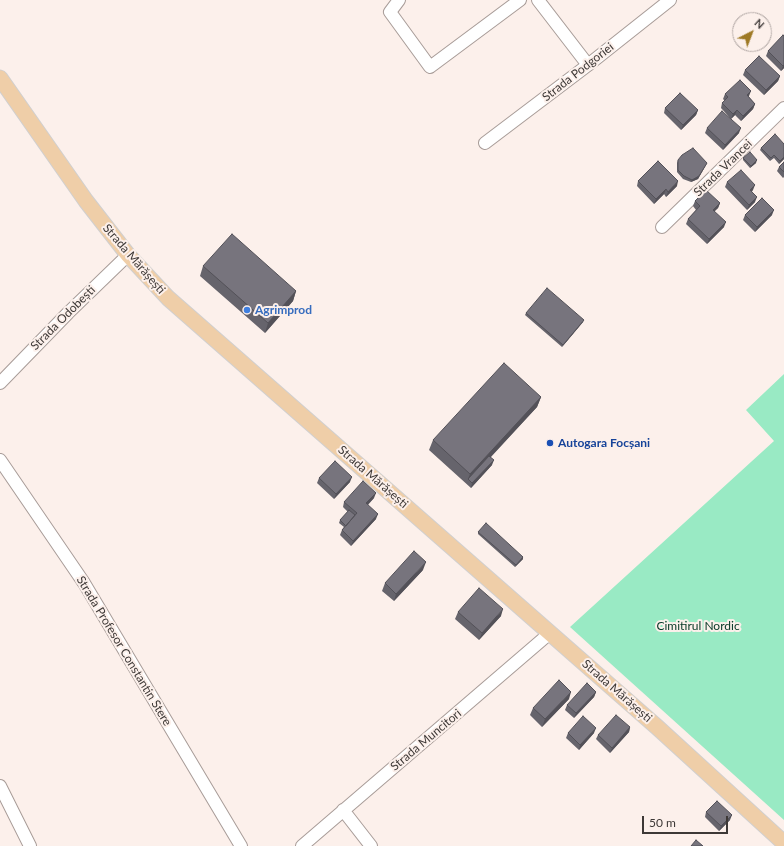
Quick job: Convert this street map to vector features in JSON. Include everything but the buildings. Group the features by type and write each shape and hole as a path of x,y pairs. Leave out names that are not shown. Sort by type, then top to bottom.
{"main road":[{"name":"Strada Mărășești","path":"0,78 86,201 128,255 168,298 658,727 784,843"}],"street":[{"path":"399,0 390,12 430,67 520,0"},
{"path":"538,0 588,65"},
{"name":"Strada Podgoriei","path":"485,143 588,65 670,0"},
{"name":"Strada Vrancei","path":"662,227 784,108"},
{"name":"Strada Odobești","path":"0,383 68,313 128,255"},
{"name":"Strada Profesor Constantin Stere","path":"0,460 84,583 241,846"},
{"name":"Strada Muncitori","path":"302,846 550,633"},
{"path":"0,786 30,846"},
{"path":"343,810 371,846"}],"green space":[{"name":"Cimitirul Nordic","path":"784,374 784,820 570,627 774,441 746,410"}],"place":[{"name":"Agrimprod","path":"247,310"},
{"name":"Autogara Focșani","path":"550,443"}]}
